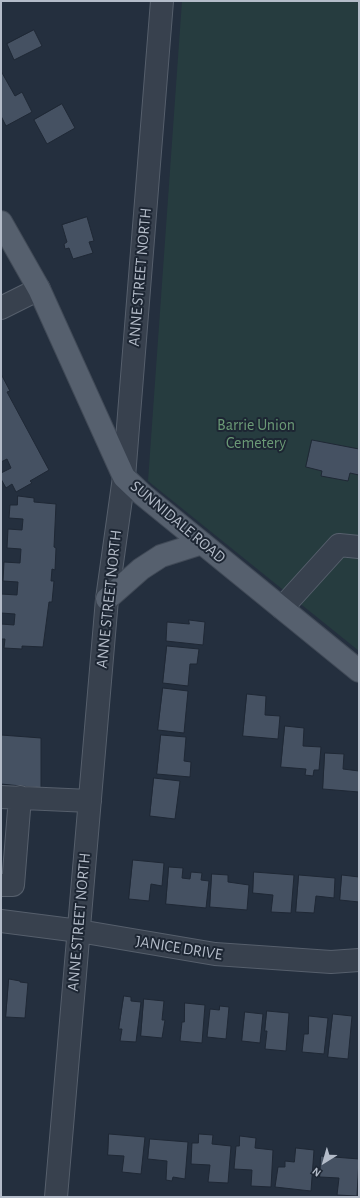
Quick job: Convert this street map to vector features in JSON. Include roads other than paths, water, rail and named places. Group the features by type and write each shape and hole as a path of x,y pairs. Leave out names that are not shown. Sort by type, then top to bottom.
{"main road":[{"name":"SUNNIDALE ROAD","path":"1,222 39,289 124,477 143,495 359,671"},
{"path":"107,599 141,569 161,556 202,542"}],"street":[{"name":"ANNE STREET NORTH","path":"56,1197 107,599 124,477 162,1"},
{"path":"1,308 39,289"},
{"path":"282,608 339,545 359,547"},
{"path":"1,885 13,885 10,797 90,801"},
{"name":"JANICE DRIVE","path":"1,921 79,931 215,954 331,962 359,960"}],"park label":[{"name":"Barrie Union Cemetery","path":"256,434"}]}
